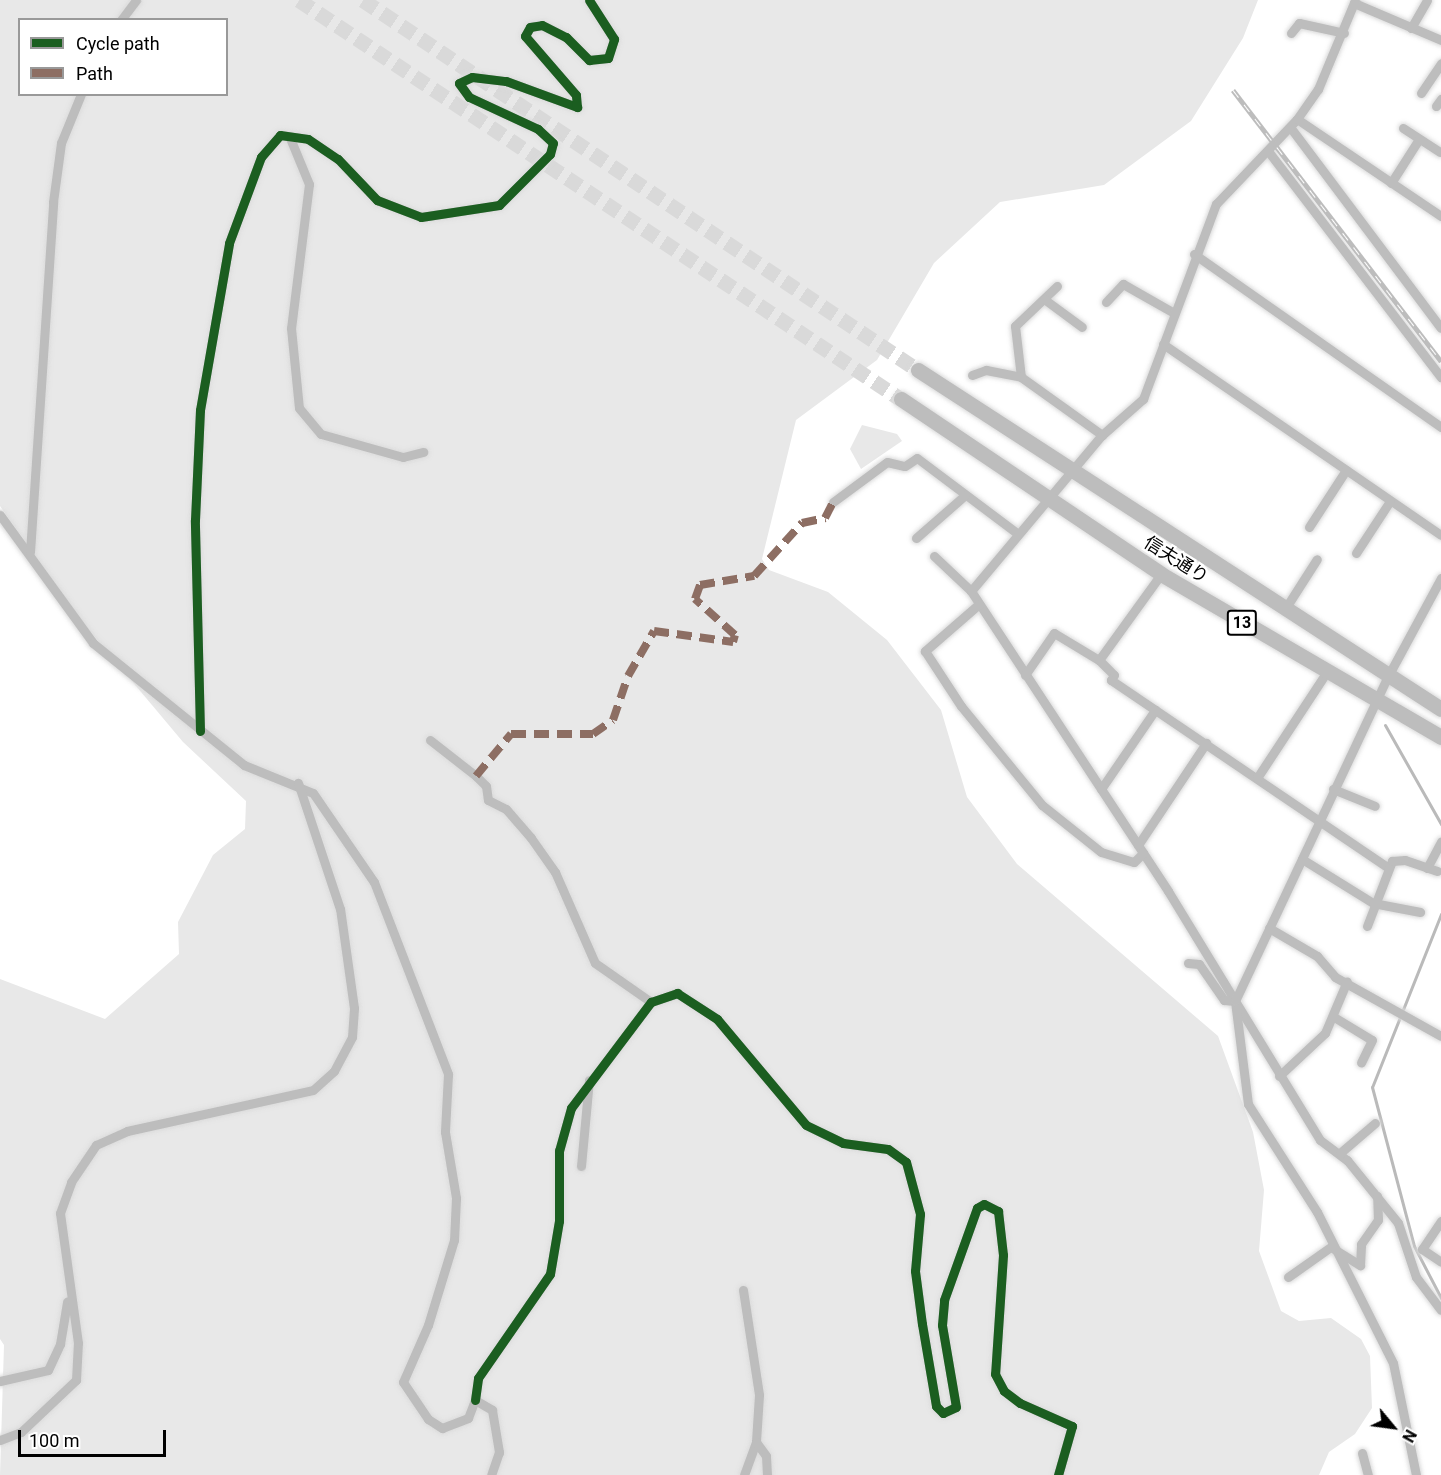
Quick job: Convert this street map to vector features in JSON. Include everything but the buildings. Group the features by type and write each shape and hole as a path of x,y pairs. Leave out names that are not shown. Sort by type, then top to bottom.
{"highway":[{"name":"信夫通り","path":"918,370 1387,678 1441,709"},
{"name":"信夫通り","path":"901,399 1161,574 1326,673 1441,737"}],"street":[{"path":"122,18 136,0"},
{"path":"200,731 195,520 200,410 234,223 272,139 308,139 331,154 362,188 400,212 435,218 499,205 550,154 553,143 538,129 470,97 459,83 472,77 506,81 577,107 576,95 525,36 530,27 542,25 566,37 589,60 608,58 614,39 590,0"},
{"path":"1410,28 1427,0"},
{"path":"971,591 1017,533 1102,435 1143,399 1194,254 1216,204 1293,123 1344,33 1354,2 1441,40"},
{"path":"1291,33 1299,23 1344,33"},
{"path":"1421,93 1441,63"},
{"path":"30,552 53,201 61,143 80,96"},
{"path":"1293,123 1441,216"},
{"path":"1293,123 1441,328"},
{"path":"1403,128 1440,152"},
{"path":"290,138 309,184 291,328 299,408 321,434 402,457 423,452"},
{"path":"1391,183 1419,139"},
{"path":"1268,151 1441,377"},
{"path":"1194,254 1441,427"},
{"path":"1106,302 1123,284 1174,313"},
{"path":"1022,377 1015,326 1057,286"},
{"path":"1044,299 1082,327"},
{"path":"1163,344 1441,536"},
{"path":"972,375 986,370 1022,377 1102,435"},
{"path":"833,502 887,462 905,466 917,458 964,496 1017,533"},
{"path":"1309,527 1346,470"},
{"path":"916,538 964,496"},
{"path":"1356,553 1390,501"},
{"path":"0,515 30,552 93,643 244,765 298,783 322,804 374,882 448,1074 445,1132 454,1168 455,1233 428,1325 403,1382 428,1419 442,1428 468,1418 475,1400 478,1378 550,1274 559,1221 559,1151 571,1108 590,1078 651,1002 667,993 697,1002 753,1067 774,1082 806,1125 843,1143 881,1147 906,1162 920,1214 915,1271 922,1324 936,1406 943,1413 956,1407 942,1325 944,1300 977,1208 984,1204 998,1211 1003,1245 995,1374 1004,1391 1020,1403 1071,1424 1058,1475"},
{"path":"934,556 971,591 1024,675 1141,849 1320,1140 1340,1153 1398,1223 1412,1256 1416,1277 1441,1310"},
{"path":"1285,609 1317,559"},
{"path":"1100,660 1161,574"},
{"path":"1416,1475 1397,1373 1317,1212 1248,1104 1235,1001 1387,678 1441,578"},
{"path":"979,604 925,651 961,706 1042,805 1101,852 1134,862 1206,743"},
{"path":"1024,675 1054,633 1100,660 1114,675 1111,680 1387,867"},
{"path":"1257,778 1326,673"},
{"path":"1101,789 1155,710"},
{"path":"430,740 476,776 486,786 488,800 506,809 531,838 555,872 595,963 651,1002"},
{"path":"0,1440 25,1428 76,1380 78,1342 68,1300 60,1213 71,1182 96,1145 127,1131 313,1090 328,1079 348,1045 354,1008 340,909 298,783"},
{"path":"1333,789 1375,806"},
{"path":"1367,926 1387,867 1400,858 1432,870 1441,842"},
{"path":"1302,859 1376,902 1420,912"},
{"path":"1269,928 1347,981 1441,1036"},
{"path":"1188,963 1199,964 1224,1000 1235,1001"},
{"path":"1279,1076 1320,1040 1334,1017 1347,981"},
{"path":"1334,1017 1372,1040 1361,1063"},
{"path":"581,1166 590,1078"},
{"path":"1340,1153 1375,1123"},
{"path":"1333,1247 1360,1265 1361,1244 1378,1220 1377,1196"},
{"path":"1412,1256 1422,1249 1441,1221"},
{"path":"1288,1276 1333,1247"},
{"path":"1422,1249 1441,1262"},
{"path":"743,1290 759,1380 756,1442 744,1475"},
{"path":"0,1381 48,1370 60,1344 68,1300"},
{"path":"475,1400 489,1407 497,1422 498,1458 491,1475"},
{"path":"756,1442 766,1456 766,1475"},
{"path":"1362,1453 1368,1475"}],"shaded area":[{"path":"0,0 1258,0 1243,38 1191,121 1104,185 1000,202 934,263 877,360 796,420 762,559 769,570 828,592 887,640 941,710 967,797 1017,864 1218,1036 1253,1132 1264,1190 1259,1251 1281,1311 1299,1321 1331,1318 1361,1339 1370,1356 1372,1408 1355,1434 1329,1452 1319,1475 0,1475 4,1345 0,1339 0,979 105,1019 179,954 178,922 213,855 245,829 246,801 183,742 84,624 0,506"},
{"path":"862,425 897,434 902,441 861,469 850,449"}],"waterway":[{"path":"1385,725 1441,824"},
{"path":"1441,914 1372,1087 1414,1246 1441,1298"}],"tunnel":[{"path":"299,0 901,399"},
{"path":"363,0 918,370"}],"railway":[{"path":"1233,90 1441,361"}],"marked path":[{"path":"476,776 511,734 593,734 613,720 628,676 654,631 733,642 735,635 695,599 700,585 754,576 802,523 825,518 833,502"}],"cycle path":[{"path":"200,731 195,520 200,410 229,243 261,157 280,135 308,139 338,159 377,200 421,217 499,205 550,154 553,143 538,129 469,97 459,83 472,77 506,81 577,107 576,95 525,36 530,27 542,25 566,37 589,60 608,58 614,39 589,0"},
{"path":"475,1400 478,1378 550,1274 559,1221 559,1151 571,1108 651,1002 677,993 717,1019 806,1125 843,1143 888,1149 906,1162 920,1214 915,1271 922,1324 936,1406 943,1413 956,1407 942,1325 944,1300 977,1208 984,1204 998,1211 1003,1255 995,1374 1004,1391 1020,1403 1072,1426 1058,1475"}]}
